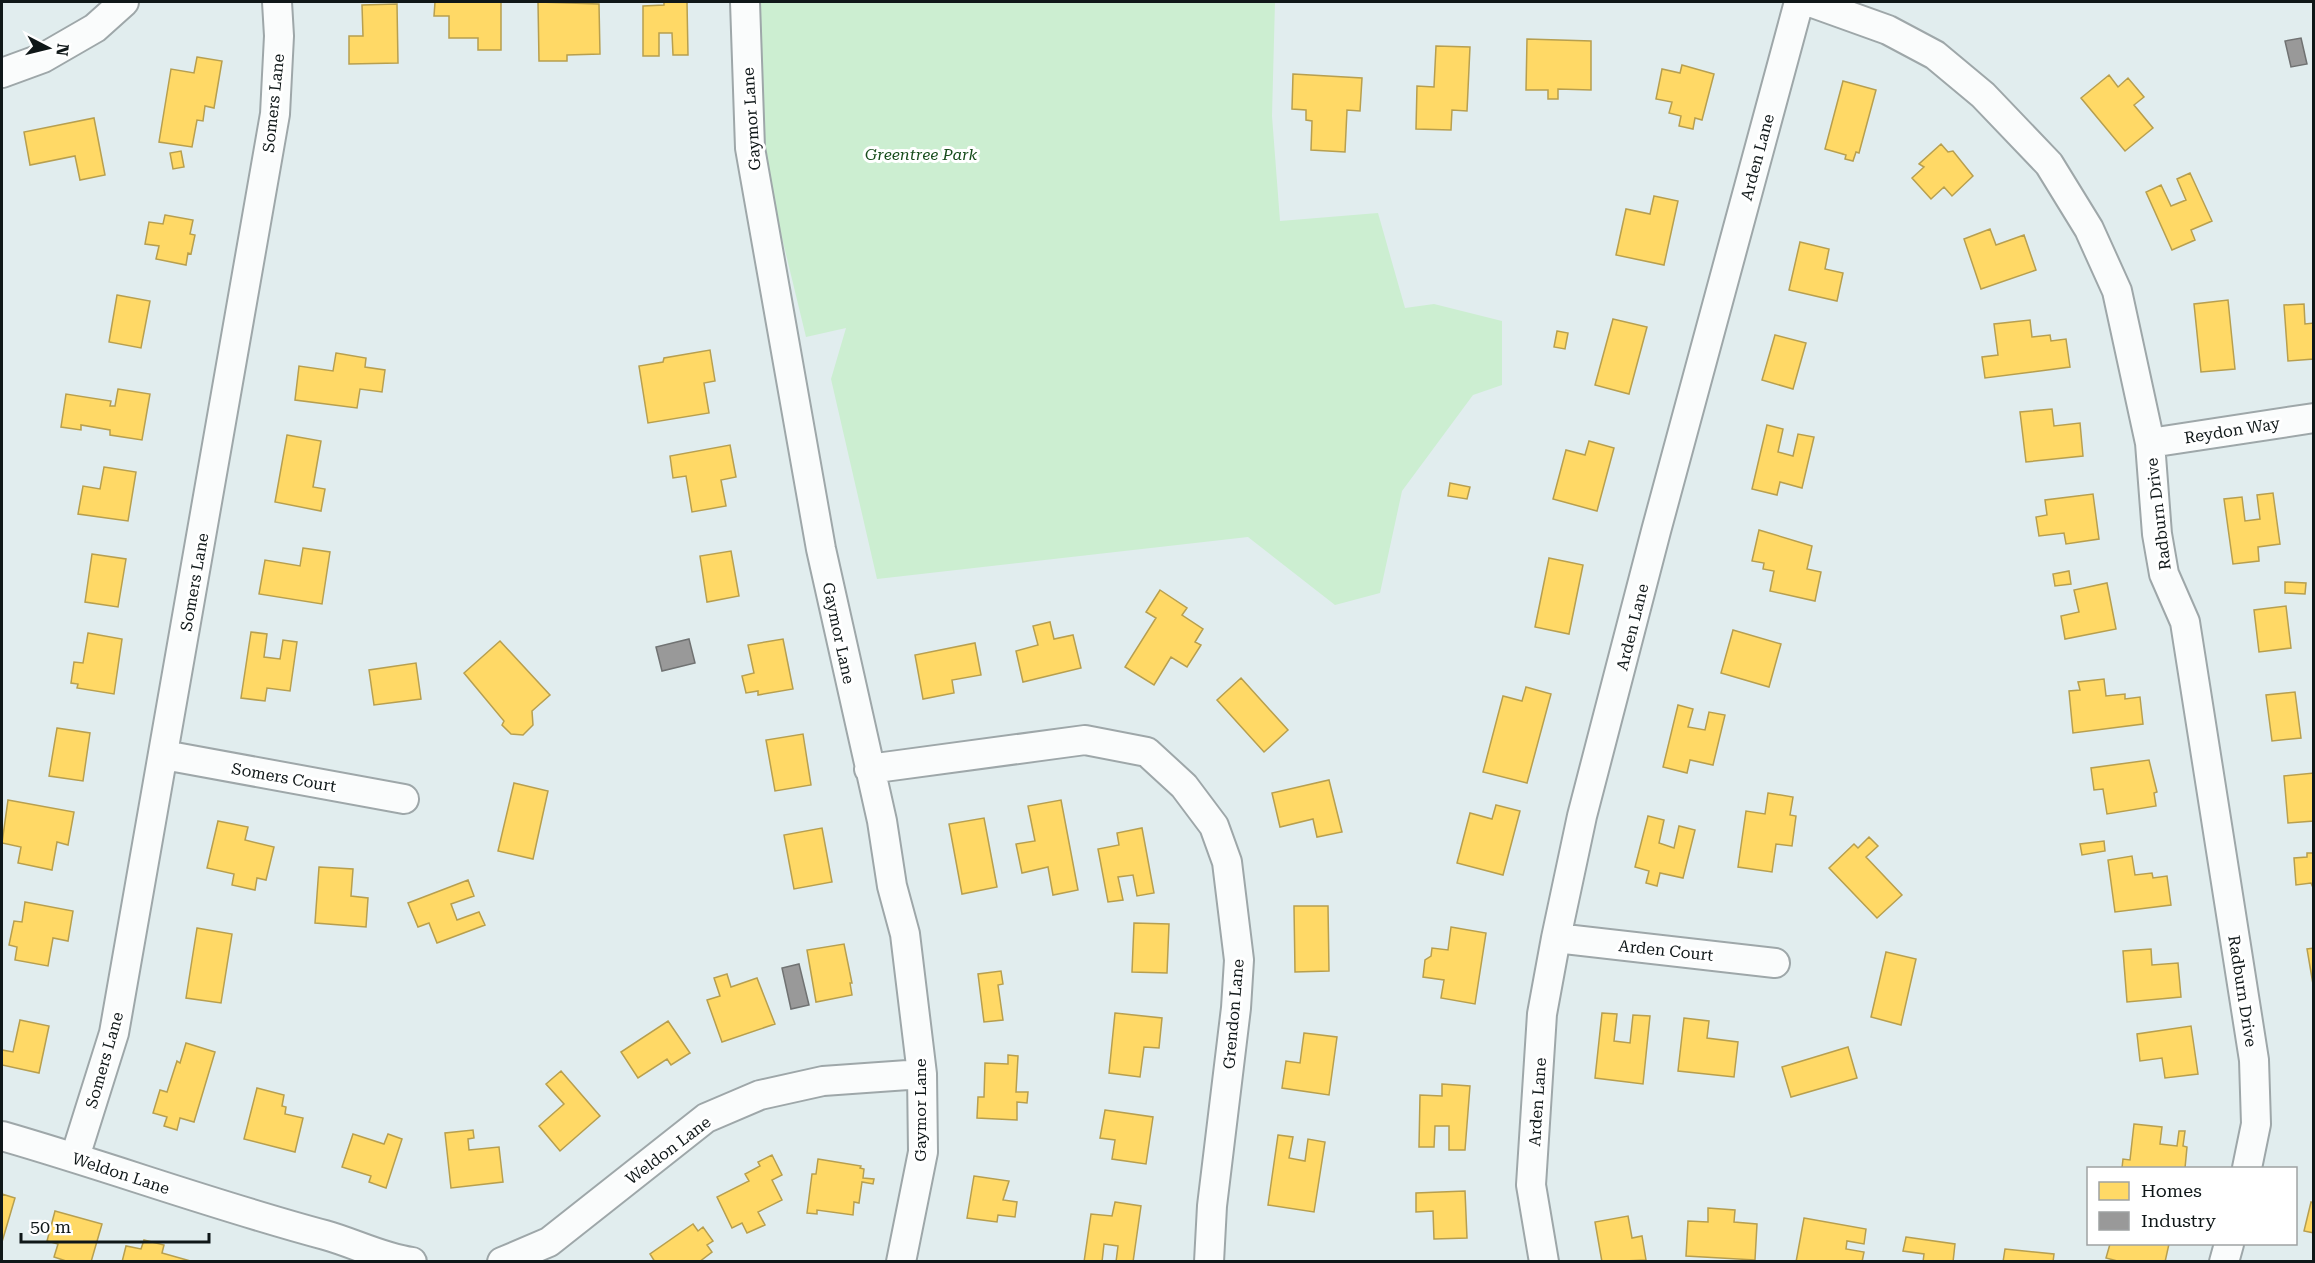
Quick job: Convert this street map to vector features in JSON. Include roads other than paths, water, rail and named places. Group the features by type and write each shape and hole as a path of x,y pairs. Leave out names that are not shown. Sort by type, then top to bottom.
{"street":[{"path":"2,73 43,58 95,28 124,2"},
{"name":"Somers Lane","path":"75,1157 114,1034 164,755 275,114 279,36 277,2"},
{"name":"Gaymor Lane","path":"745,2 750,148 821,549 882,821 892,886 904,934 922,1074 923,1152 901,1262"},
{"name":"Arden Lane","path":"1544,1262 1531,1185 1542,1014 1556,938 1582,816 1798,2"},
{"name":"Radburn Drive","path":"1810,2 1848,18 1888,30 1935,55 1983,95 2049,164 2089,229 2117,291 2150,443 2164,574 2185,622 2254,1060 2256,1124 2247,1167"},
{"name":"Reydon Way","path":"2150,443 2313,418"},
{"name":"Grendon Lane","path":"869,769 1085,740 1147,752 1184,786 1214,826 1227,862 1239,960 1236,1008 1212,1206 1209,1262"},
{"name":"Somers Court","path":"164,755 404,800"},
{"name":"Arden Court","path":"1556,938 1775,963"},
{"name":"Weldon Lane","path":"502,1262 549,1242 706,1118 760,1095 823,1081 922,1074"},
{"name":"Weldon Lane","path":"2,1136 75,1157 234,1211 347,1242 398,1260 412,1262"},
{"path":"2224,1262 2229,1245"}],"park label":[{"name":"Greentree Park","path":"921,154"}]}
